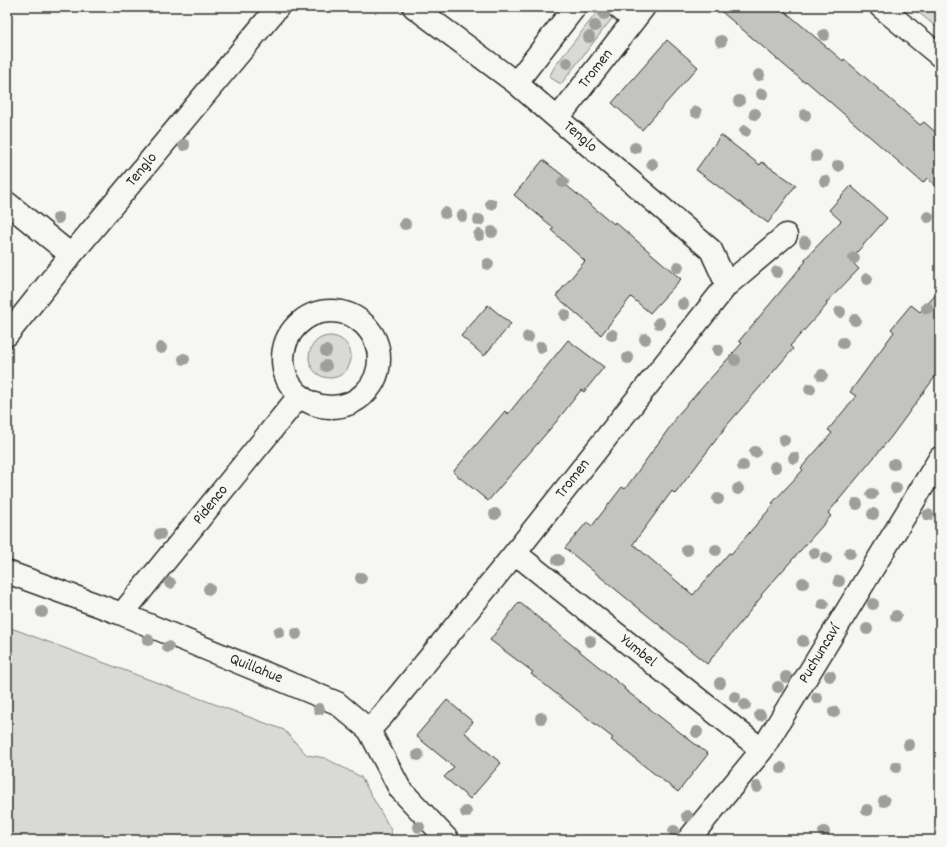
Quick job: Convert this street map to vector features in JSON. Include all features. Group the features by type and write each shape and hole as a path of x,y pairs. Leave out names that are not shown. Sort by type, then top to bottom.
{"street":[{"name":"Tenglo","path":"7,335 71,255 278,7"},
{"name":"Tenglo","path":"414,7 516,83 711,250 727,285"},
{"path":"516,83 575,7"},
{"path":"881,7 940,56"},
{"name":"Tromen","path":"558,118 632,11"},
{"path":"7,203 71,255"},
{"name":"Tromen","path":"369,730 383,715 515,553 727,285 786,235"},
{"path":"325,312 337,312 354,317 370,332 377,346 378,371 366,392 353,402 336,407 320,406 308,401 300,395 295,391 288,380 283,364 284,352 289,335 300,322 309,316 325,312"},
{"name":"Pidenco","path":"122,614 300,395"},
{"name":"Puchuncaví","path":"688,840 762,750 940,458"},
{"name":"Yumbel","path":"515,553 762,750"},
{"name":"Quillahue","path":"7,572 122,614 337,703 369,730 400,789 448,840"}],"shaded area":[{"path":"601,7 621,7 561,84 549,77 555,66"},
{"path":"912,7 940,7 940,30"},
{"path":"326,336 334,336 342,339 348,345 351,357 348,369 342,375 334,378 326,378 318,375 312,369 309,361 309,353 312,345 318,339"},
{"path":"7,624 11,628 284,730 307,755 325,758 361,777 391,830 392,840 7,840"}],"building":[{"path":"716,7 780,7 843,61 844,59 920,125 924,122 940,136 940,190 927,178 923,183 806,81 804,82"},
{"path":"667,40 698,67 642,130 612,103"},
{"path":"721,135 760,165 762,162 796,185 768,223 696,170"},
{"path":"543,160 565,177 561,181 614,224 615,222 681,279 650,313 631,297 601,335 556,296 585,261 551,230 554,228 514,195"},
{"path":"851,186 887,218 850,260 859,269 826,303 827,305 790,346 793,349 728,424 675,494 672,491 633,544 693,595 774,504 772,503 803,470 801,468 832,433 828,430 856,396 850,392 894,332 891,329 911,305 920,312 940,290 940,370 891,437 828,513 831,516 761,595 762,596 707,664 565,548 587,522 592,526 622,487 625,489 675,420 674,419 742,343 739,341 806,261 804,260 841,221 829,210"},
{"path":"488,305 511,324 484,356 461,336"},
{"path":"568,340 604,367 584,392 581,390 556,422 488,501 453,472 505,411 508,414"},
{"path":"519,602 625,688 624,689 708,754 678,792 611,740 613,738 531,674 533,672 490,640"},
{"path":"447,700 473,722 464,732 501,763 470,799 444,777 454,767 416,736"}]}
